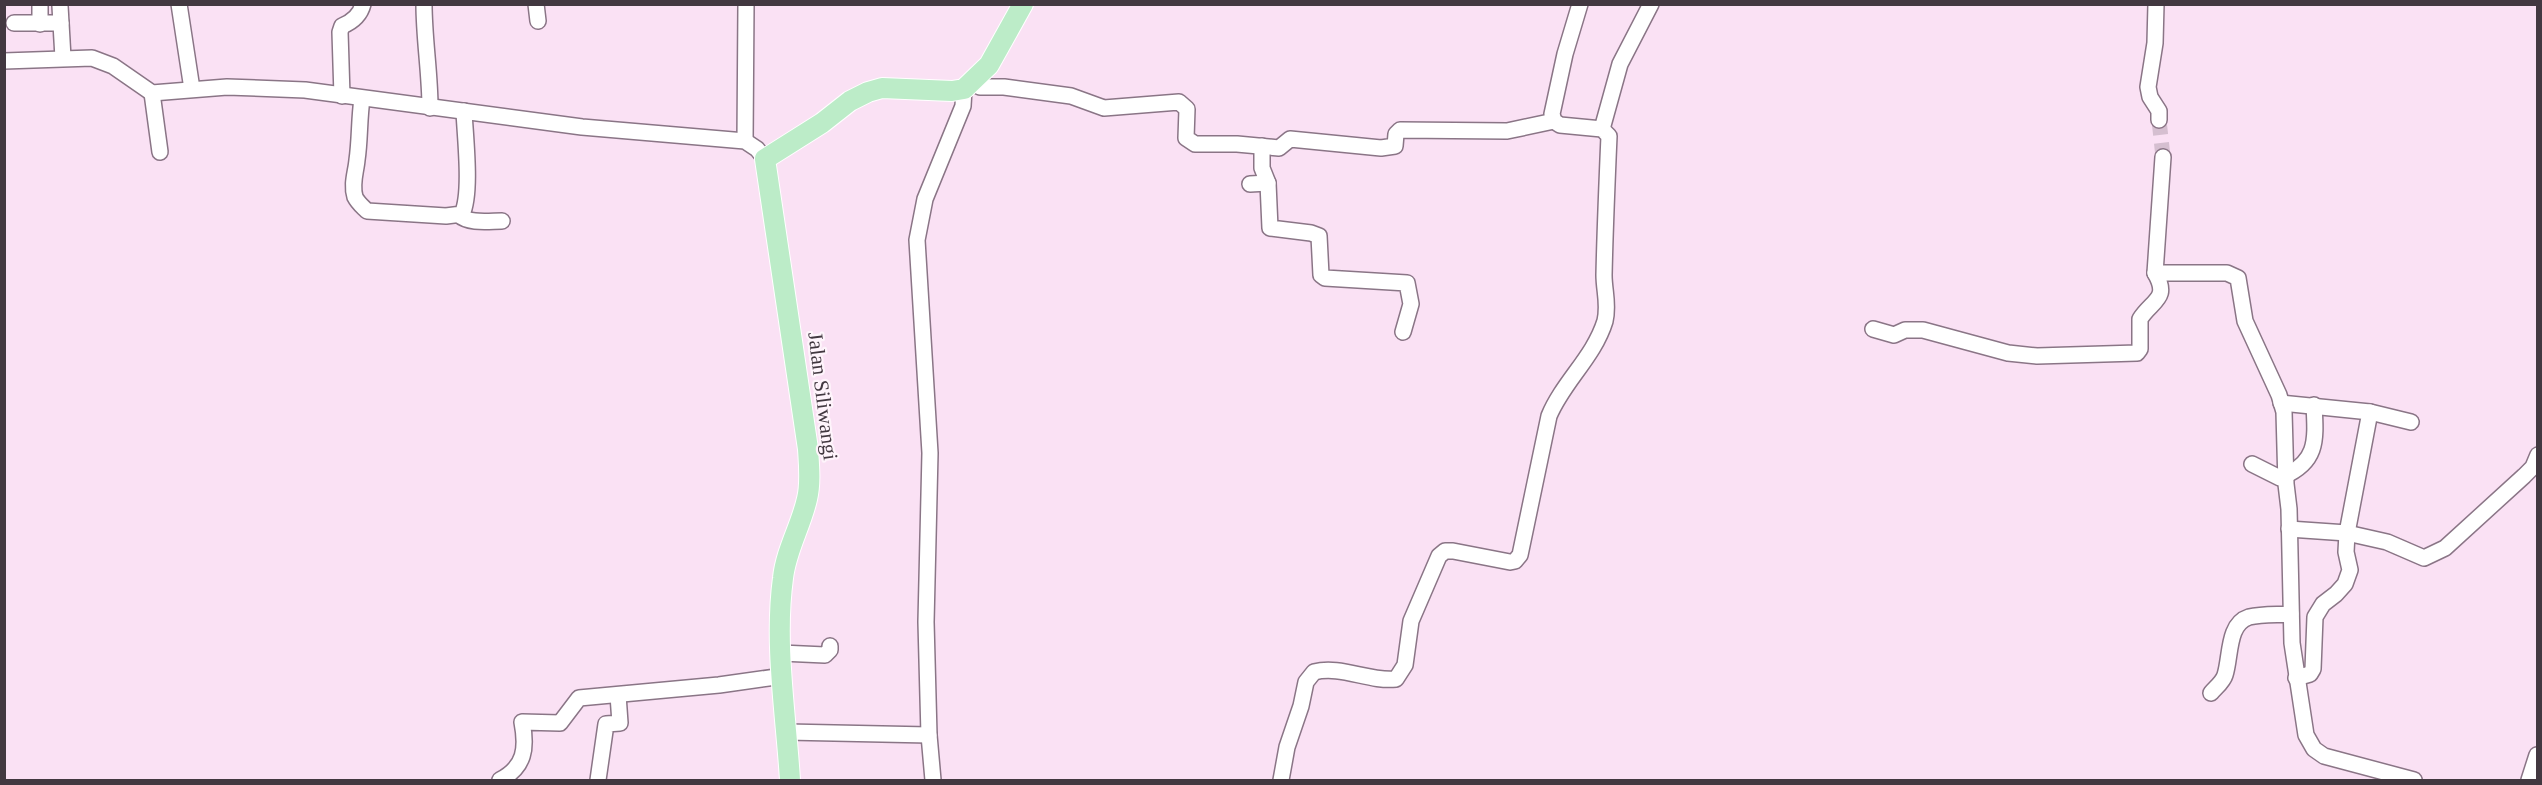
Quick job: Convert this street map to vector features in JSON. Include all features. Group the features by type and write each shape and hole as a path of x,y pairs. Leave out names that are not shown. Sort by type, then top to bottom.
{"main road":[{"path":"765,159 822,123 850,101 868,92 893,88 952,91 968,86 989,65 1023,4"},
{"name":"Jalan Siliwangi","path":"765,159 807,435 808,459 806,502 782,580 781,653 790,780"}],"street":[{"path":"40,4 40,24"},
{"path":"179,4 192,89"},
{"path":"342,96 340,32 342,26 353,21 362,11 363,4"},
{"path":"424,4 430,108"},
{"path":"536,4 538,21"},
{"path":"745,141 746,4"},
{"path":"1554,122 1552,114 1555,90 1580,4"},
{"path":"1602,129 1620,64 1651,4"},
{"path":"2156,4 2155,43 2148,87 2150,97 2158,111 2159,120"},
{"path":"60,6 63,58"},
{"path":"14,23 61,23"},
{"path":"4,61 63,58 99,60 113,66 152,93 227,87 305,90 582,127 745,141 757,149 765,159"},
{"path":"933,780 928,735 926,622 930,453 917,240 925,200 963,106 968,86 1004,87 1071,96 1104,108 1179,102 1187,109 1186,138 1191,144 1279,148 1290,139 1387,147 1395,146 1396,134 1400,130 1507,131 1554,122 1560,125 1602,129 1608,136 1604,278 1607,309 1598,337 1557,398 1549,416 1520,555 1515,561 1510,562 1453,551 1445,551 1439,556 1411,621 1406,665 1396,679 1386,680 1328,669 1314,672 1306,682 1287,747 1281,780"},
{"path":"152,93 160,152"},
{"path":"362,99 358,158 354,175 355,195 360,205 367,211 459,215 471,220 502,221"},
{"path":"459,215 465,207 464,111"},
{"path":"1262,146 1262,168 1268,183 1270,228 1319,236 1323,277 1407,283 1411,304 1404,332"},
{"path":"1873,329 1894,335 1905,330 1928,331 2008,353 2037,356 2137,353 2140,349 2140,319 2158,299 2161,290 2161,283 2155,273 2163,157"},
{"path":"1250,184 1268,183"},
{"path":"2155,273 2227,273 2238,278 2245,321 2281,403 2286,430 2292,644 2306,735 2314,749 2334,759 2414,780"},
{"path":"2281,403 2370,412 2411,422"},
{"path":"2252,464 2277,477 2286,476 2306,462 2314,447 2314,405"},
{"path":"2296,678 2310,674 2313,669 2313,624 2316,613 2336,594 2348,576 2347,533 2370,412"},
{"path":"2289,529 2347,533 2387,542 2424,558 2436,554 2524,476 2533,467 2538,455"},
{"path":"2211,693 2225,674 2233,635 2240,621 2250,617 2291,614"},
{"path":"781,653 825,655 830,650 830,646"},
{"path":"500,780 511,775 524,757 525,738 522,722 554,725 565,719 579,698 719,685 783,676"},
{"path":"598,780 606,724 620,723 618,695"},
{"path":"787,732 928,735"},
{"path":"2529,780 2537,756"}],"tunnel":[{"path":"2159,120 2163,157"}]}
